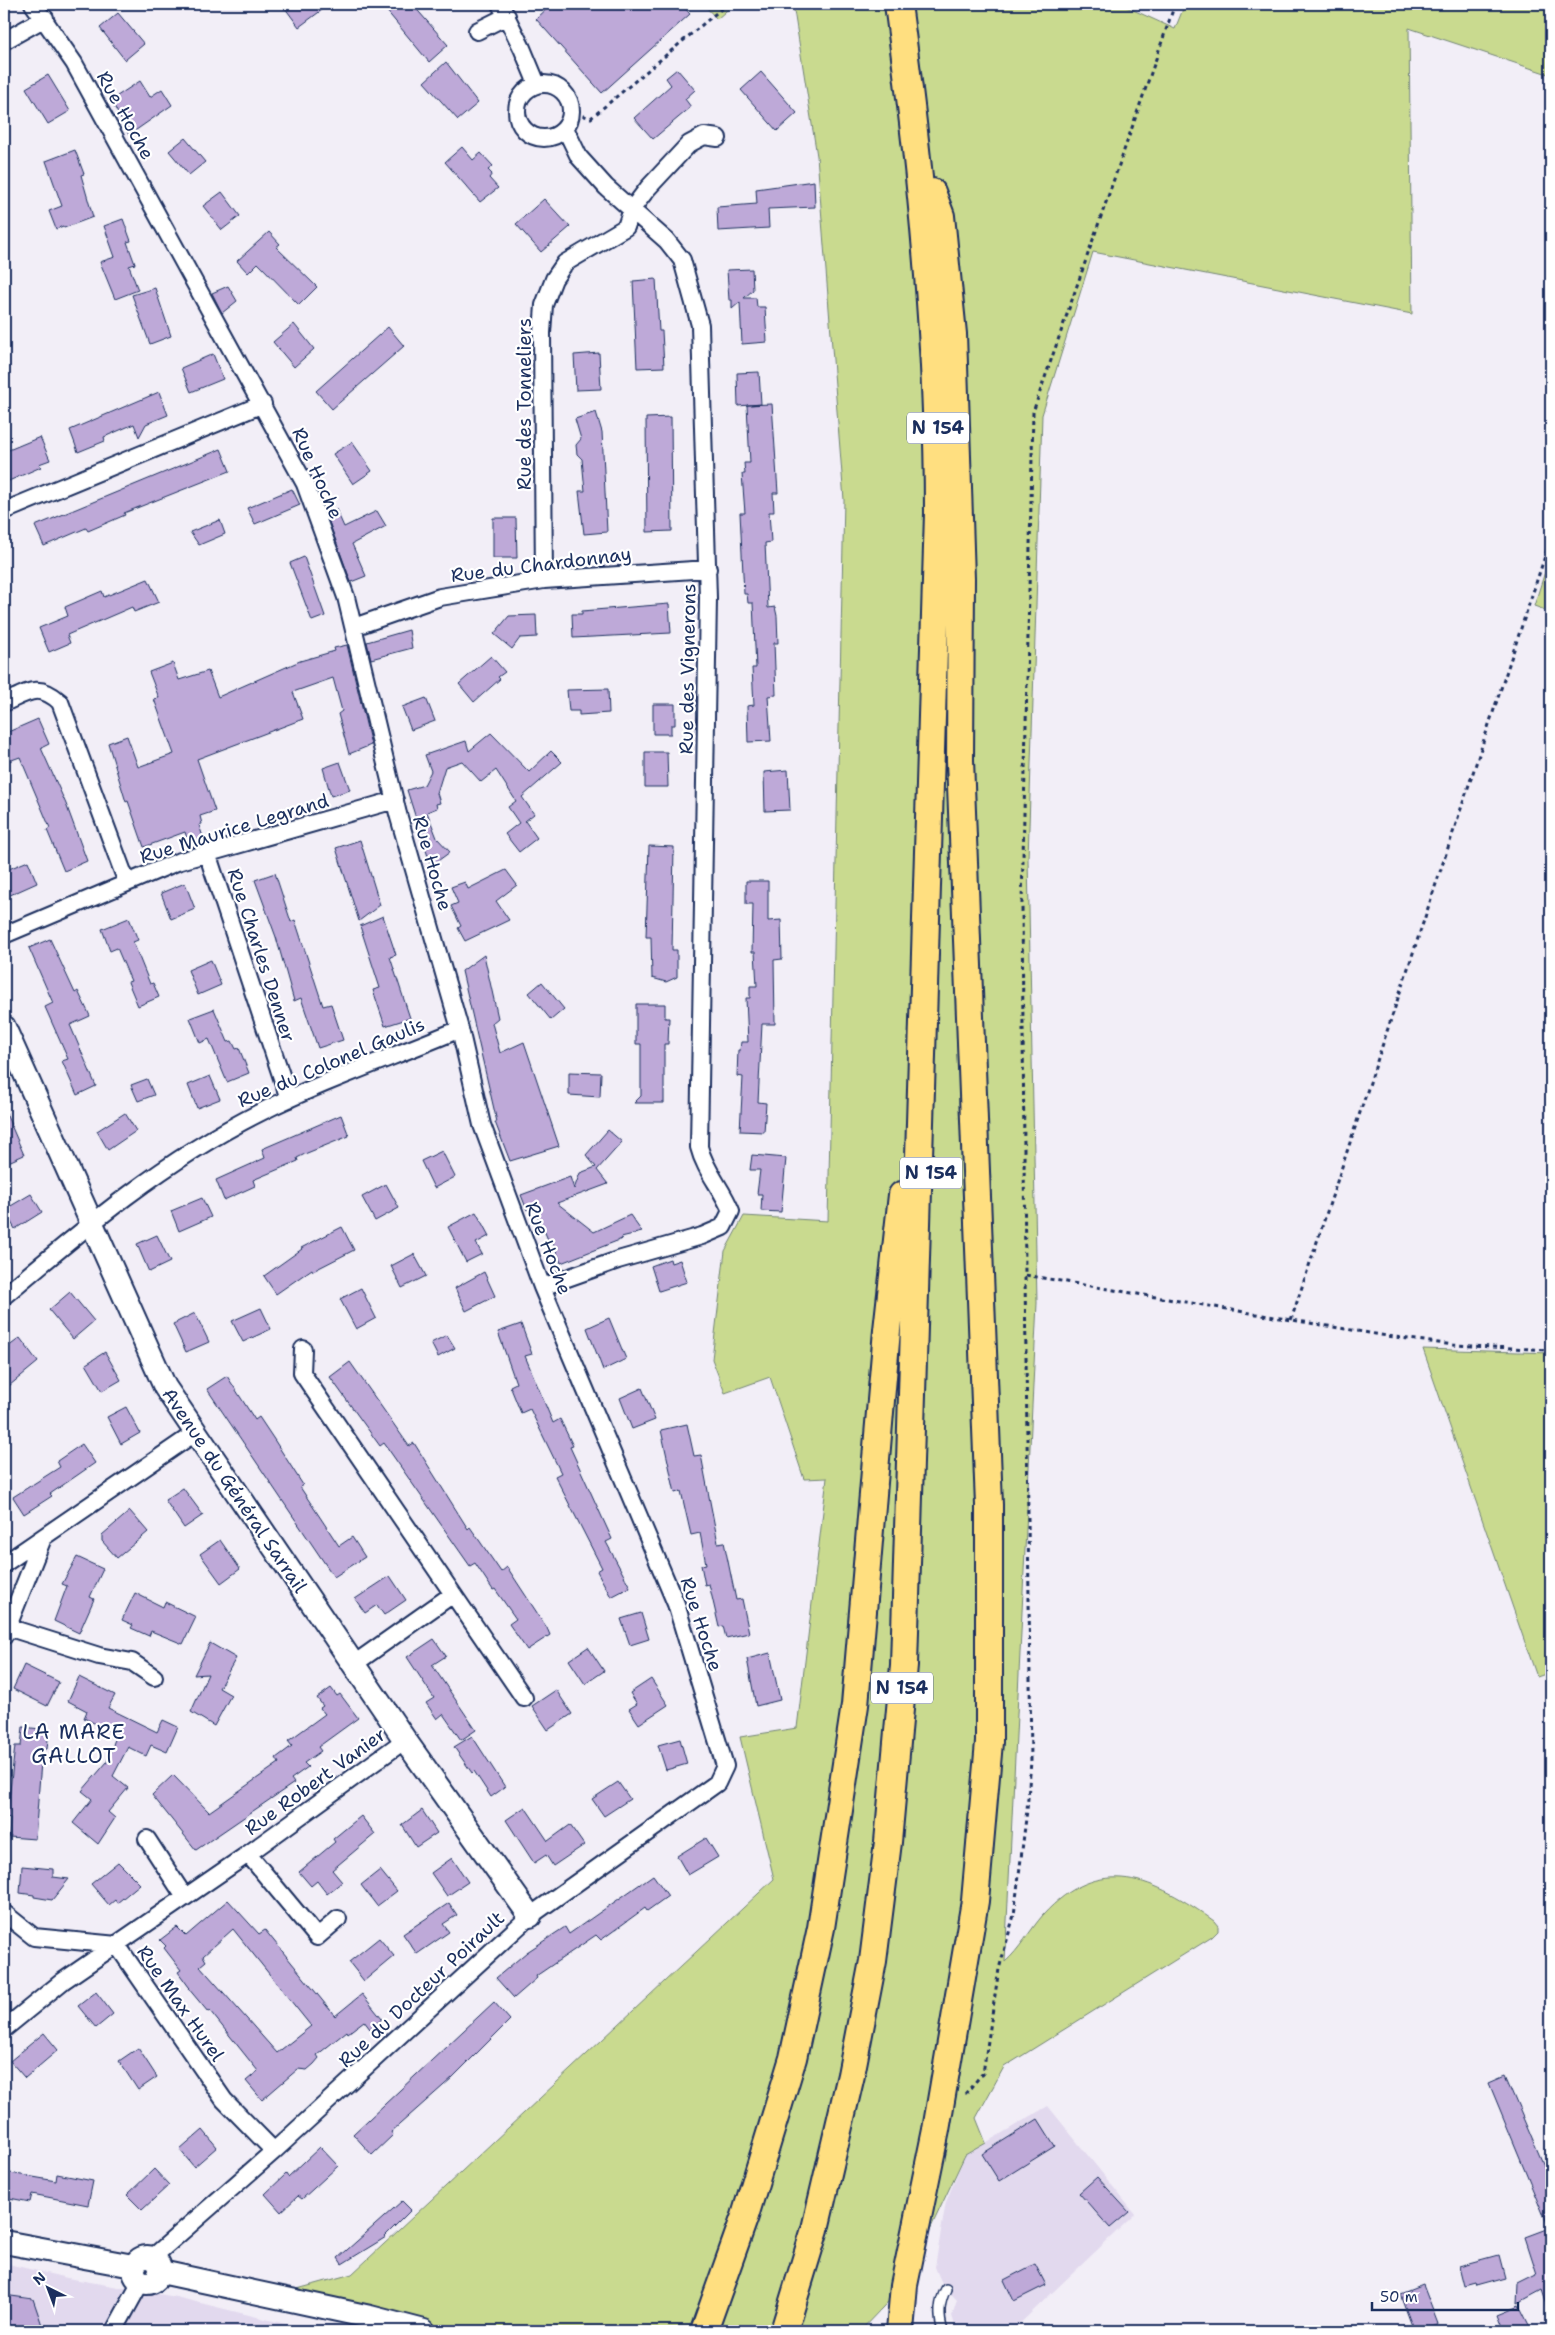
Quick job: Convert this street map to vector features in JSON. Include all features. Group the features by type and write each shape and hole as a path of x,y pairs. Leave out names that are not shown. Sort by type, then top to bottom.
{"main road":[{"name":"N 154","path":"784,2331 815,2229 851,2075 874,1961 888,1842 904,1665 924,1033 938,513 938,429 915,127 898,4"},
{"name":"N 154","path":"794,2331 831,2203 856,2100 880,1980 900,1830 914,1680 937,1000 948,513 945,369 932,192 909,4"},
{"path":"900,2331 904,2285 936,2130 975,1901 989,1742 989,1505 960,770 961,579 954,344 941,216 932,192"},
{"path":"704,2331 745,2216 793,2058 822,1928 855,1706 887,1330 900,1225 910,1096 924,1033"}],"street":[{"name":"Rue Hoche","path":"34,4 74,63 263,404 305,484 346,597 395,800 460,1029 482,1125 542,1287 676,1604 725,1766"},
{"path":"477,32 503,10 536,84"},
{"path":"4,41 45,18"},
{"path":"536,84 546,84 562,90 568,98 571,112 565,128 558,134 542,137 532,135 523,127 518,116 520,99 527,90 536,84"},
{"name":"Rue des Vignerons","path":"542,1287 618,1260 702,1236 723,1227 731,1211 723,1191 703,1165 699,1147 708,569 700,325 682,260 667,241 606,187 578,157 565,128"},
{"name":"Rue des Tonneliers","path":"544,580 542,332 544,305 554,279 565,263 626,227 632,209 648,188 689,144 704,136 718,138"},
{"path":"4,511 263,404"},
{"name":"Rue du Chardonnay","path":"354,627 440,597 544,580 708,569"},
{"path":"4,703 35,690 49,692 60,702 127,883"},
{"name":"Rue Maurice Legrand","path":"4,935 177,862 395,800"},
{"name":"Rue Charles Denner","path":"207,853 289,1099"},
{"name":"Avenue du Général Sarrail","path":"4,1027 164,1387 405,1740 530,1916"},
{"name":"Rue du Colonel Gaulis","path":"4,1296 91,1222 168,1165 260,1112 460,1029"},
{"path":"303,1349 302,1373 524,1698"},
{"path":"4,1564 194,1433"},
{"path":"42,1538 5,1631 99,1656 132,1662 154,1677"},
{"path":"354,1664 453,1594"},
{"name":"Rue Robert Vanier","path":"4,2029 63,1981 184,1896 248,1854 405,1740"},
{"name":"Rue du Docteur Poirault","path":"114,2331 147,2269 274,2151 530,1916 717,1783 725,1766"},
{"path":"147,1839 184,1896"},
{"name":"Rue Robert Vanier","path":"248,1854 317,1937 338,1919"},
{"name":"Rue Max Hurel","path":"4,1913 34,1937 116,1945 224,2100 274,2151"},
{"path":"4,2242 147,2269 410,2329"}],"lane":[{"path":"942,2331 940,2322 941,2299 946,2289"}],"path":[{"path":"571,112 591,118 727,4"},
{"path":"959,2102 983,2073 999,1969 1014,1915 1031,1761 1024,1275 1022,903 1033,412 1176,4"},
{"path":"1291,1320 1551,538"},
{"path":"1024,1275 1453,1345 1551,1350"}],"shaded area":[{"path":"1048,2106 1135,2214 1012,2331 957,2331 952,2316 957,2300 942,2284 935,2267 946,2202 965,2155"},
{"path":"4,2263 67,2278 176,2297 314,2331 4,2331"}],"green space":[{"path":"703,4 734,4 717,19"},
{"path":"793,4 1120,4 1175,29 1185,4 1551,4 1551,75 1409,28 1412,314 1093,252 1042,415 1028,859 1037,1303 1005,1962 1043,1915 1064,1896 1085,1884 1106,1878 1127,1879 1149,1884 1170,1893 1214,1921 1218,1926 1218,1931 1212,1937 1004,2067 976,2118 986,2143 965,2155 904,2285 860,2331 375,2331 290,2291 352,2274 774,1879 740,1737 797,1728 827,1478 804,1479 770,1377 725,1393 712,1359 725,1251 744,1216 828,1221 844,500 817,156"},
{"path":"1551,553 1551,612 1534,606"},
{"path":"1423,1349 1551,1353 1551,1672 1537,1677"}],"building":[{"path":"282,4 330,4 299,27"},
{"path":"381,4 412,4 448,45 429,62"},
{"path":"552,4 681,4 690,14 602,93 536,19"},
{"path":"118,13 144,44 125,60 100,28"},
{"path":"446,62 478,103 458,120 424,82"},
{"path":"677,69 695,90 685,99 691,107 653,139 634,118 671,85 666,78"},
{"path":"761,72 797,113 777,131 741,90"},
{"path":"48,75 70,111 48,124 26,88"},
{"path":"140,81 150,97 162,89 172,105 129,135 111,100"},
{"path":"185,138 205,162 189,175 169,151"},
{"path":"462,147 473,160 481,153 493,166 488,170 492,174 489,178 498,188 480,202 445,162"},
{"path":"75,150 84,174 81,175 93,217 64,228 63,226 56,229 49,211 62,206 46,161"},
{"path":"814,181 815,207 768,209 769,228 718,231 717,207 757,204 756,189"},
{"path":"222,192 240,216 222,230 203,206"},
{"path":"544,199 570,227 541,252 516,224"},
{"path":"123,219 131,241 127,242 135,264 129,266 138,290 115,299 100,262 115,257 104,226"},
{"path":"269,232 280,244 276,247 317,287 299,305 258,263 248,273 237,261"},
{"path":"752,269 753,290 744,298 756,298 757,307 765,307 767,342 742,344 740,302 732,309 732,300 729,300 727,270"},
{"path":"656,279 659,331 662,331 664,367 637,368 633,281"},
{"path":"228,286 237,301 222,313 212,293"},
{"path":"155,288 171,336 150,344 132,295"},
{"path":"294,324 314,349 294,367 273,342"},
{"path":"388,327 404,346 332,409 316,391"},
{"path":"599,353 601,389 576,390 574,355"},
{"path":"213,354 223,379 191,392 181,368"},
{"path":"759,372 761,404 738,406 737,373"},
{"path":"159,392 168,415 146,424 139,437 134,424 104,437 105,441 78,452 70,430"},
{"path":"772,404 778,493 773,493 774,512 769,512 771,542 765,543 768,608 775,607 777,616 778,643 774,643 776,695 768,696 771,741 748,742 747,706 754,705 752,668 756,668 753,603 748,603 747,594 744,594 740,513 745,513 742,474 745,474 744,463 750,463 747,405"},
{"path":"596,412 602,432 607,532 584,534 579,491 585,491 582,459 577,454 576,445 581,439 575,419"},
{"path":"671,417 672,531 647,532 646,418"},
{"path":"40,437 50,460 39,464 41,467 4,483 4,452"},
{"path":"352,442 372,471 353,484 333,454"},
{"path":"221,449 230,471 124,513 125,515 88,531 86,528 44,546 35,526"},
{"path":"292,489 300,505 255,524 247,508"},
{"path":"336,509 344,527 377,511 386,526 352,544 366,576 351,582 326,514"},
{"path":"493,518 516,518 517,558 493,558"},
{"path":"220,520 225,534 199,545 190,532"},
{"path":"304,557 325,616 312,621 290,563"},
{"path":"148,579 159,602 134,612 132,607 67,635 70,643 49,652 39,628 68,616 65,607 102,591 104,597"},
{"path":"669,604 671,633 573,638 572,614 582,614 582,611"},
{"path":"536,615 537,637 520,638 512,649 494,634 509,616"},
{"path":"409,630 412,648 371,659 367,642"},
{"path":"347,645 371,745 349,754 338,714 342,711 333,678 293,692 303,719 197,759 215,811 200,816 202,824 199,825 205,843 190,848 185,832 144,847 128,801 126,802 108,743 127,736 138,767 174,754 154,699 159,698 149,672 173,663 179,680 208,671 218,697 300,661 335,651 334,648"},
{"path":"491,656 505,672 498,677 500,679 474,702 459,684"},
{"path":"608,689 609,713 579,715 579,711 569,711 567,690"},
{"path":"426,698 435,721 411,730 402,707"},
{"path":"653,704 675,704 675,725 671,725 671,734 653,734"},
{"path":"38,719 49,744 41,748 66,804 87,861 64,871 47,830 50,828 20,757 9,761 4,749 4,737 9,734 8,732"},
{"path":"491,733 529,772 551,751 562,762 522,797 534,814 525,821 537,838 519,852 505,834 519,823 508,807 516,801 496,770 481,782 462,761 445,767 437,793 440,803 436,804 437,808 427,812 437,838 450,852 431,866 407,790 424,785 431,771 425,755 466,741 469,751"},
{"path":"645,752 667,752 668,787 645,787"},
{"path":"340,762 350,790 331,796 323,768"},
{"path":"788,770 790,810 765,811 764,772"},
{"path":"360,840 380,905 359,921 336,848"},
{"path":"649,846 674,847 672,950 677,950 677,977 666,982 652,978 651,937 646,937"},
{"path":"28,861 37,883 8,896 4,887 4,871"},
{"path":"506,870 517,885 496,901 509,920 465,941 458,928 461,926 451,906 458,903 451,887 465,882 468,889"},
{"path":"275,873 291,922 295,920 323,1006 331,1004 343,1040 318,1048 301,998 294,1001 276,937 255,880"},
{"path":"746,881 768,881 768,921 781,920 782,959 774,960 775,1024 762,1024 758,1102 766,1103 764,1132 740,1131 743,1077 737,1076 738,1050 740,1050 741,1042 748,1042 746,998 750,998 750,986 757,986 755,952 752,952 753,904 746,904"},
{"path":"185,883 195,909 171,919 161,893"},
{"path":"383,916 396,955 390,957 410,1018 385,1026 373,990 380,988 360,926"},
{"path":"129,918 138,940 133,942 150,984 153,983 159,997 138,1006 128,982 131,981 117,948 110,951 102,929"},
{"path":"50,939 75,993 78,991 90,1016 70,1025 96,1086 77,1095 62,1061 68,1059 45,1007 53,1003 29,948"},
{"path":"484,955 498,1018 492,1023 500,1053 524,1042 559,1146 510,1161 495,1122 497,1122 462,971"},
{"path":"211,960 221,985 198,995 188,970"},
{"path":"542,982 564,1009 551,1020 529,993"},
{"path":"636,1004 665,1004 665,1018 669,1018 668,1044 664,1044 664,1103 634,1103 641,1096 641,1044 636,1044"},
{"path":"214,1009 228,1042 232,1041 236,1049 239,1048 249,1073 227,1082 209,1039 200,1043 190,1018"},
{"path":"569,1072 601,1073 600,1097 569,1095"},
{"path":"210,1076 220,1099 197,1108 188,1085"},
{"path":"147,1079 154,1095 138,1101 131,1085"},
{"path":"4,1109 24,1155 4,1164"},
{"path":"125,1113 136,1131 108,1150 97,1131"},
{"path":"341,1115 349,1136 307,1153 297,1158 298,1161 253,1180 255,1186 224,1200 216,1180 265,1158 262,1149"},
{"path":"608,1130 622,1142 597,1170 608,1184 557,1203 594,1232 630,1215 642,1232 621,1237 622,1239 561,1263 552,1240 549,1242 534,1207 527,1210 521,1195 570,1177 574,1189 580,1173 596,1167 586,1155"},
{"path":"442,1151 455,1177 434,1188 421,1161"},
{"path":"752,1155 786,1158 781,1212 761,1211 762,1194 757,1194 760,1170 750,1170"},
{"path":"386,1184 399,1208 375,1221 362,1197"},
{"path":"31,1194 42,1212 15,1229 4,1210"},
{"path":"202,1198 211,1217 179,1231 171,1211"},
{"path":"476,1212 489,1236 476,1243 482,1254 466,1262 448,1227"},
{"path":"342,1227 354,1250 313,1271 312,1269 276,1294 264,1276 301,1248"},
{"path":"157,1235 170,1262 149,1272 137,1244"},
{"path":"414,1254 426,1276 402,1288 391,1266"},
{"path":"670,1259 671,1263 680,1260 687,1282 659,1291 651,1266"},
{"path":"484,1272 495,1296 466,1311 455,1288"},
{"path":"361,1288 376,1318 356,1329 340,1299"},
{"path":"70,1292 94,1321 73,1339 49,1310"},
{"path":"261,1308 271,1329 243,1342 232,1321"},
{"path":"195,1313 209,1342 186,1352 173,1324"},
{"path":"609,1318 626,1359 603,1370 587,1328"},
{"path":"521,1324 532,1354 525,1356 553,1423 560,1419 573,1446 570,1447 612,1539 606,1542 630,1587 611,1597 597,1571 602,1568 555,1476 561,1473 530,1409 521,1413 510,1386 516,1383 498,1332"},
{"path":"447,1335 455,1348 438,1357 431,1343"},
{"path":"20,1338 38,1362 4,1390 4,1350"},
{"path":"105,1352 121,1380 102,1391 86,1364"},
{"path":"350,1362 409,1446 414,1443 468,1529 470,1527 501,1572 507,1567 550,1635 527,1650 509,1624 516,1619 495,1589 493,1590 475,1563 470,1566 384,1443 380,1446 330,1377"},
{"path":"227,1376 255,1420 259,1417 275,1441 303,1485 300,1487 339,1546 352,1537 365,1557 334,1577 207,1389"},
{"path":"642,1388 655,1420 632,1429 620,1398"},
{"path":"126,1407 140,1433 121,1444 107,1417"},
{"path":"687,1424 694,1456 701,1455 718,1543 724,1542 736,1600 742,1599 749,1633 726,1638 723,1626 719,1627 709,1584 705,1585 701,1565 706,1564 700,1533 691,1535 681,1491 675,1493 661,1430"},
{"path":"82,1444 95,1463 50,1494 52,1496 24,1514 13,1497 60,1467 57,1461"},
{"path":"183,1488 203,1515 184,1528 165,1500"},
{"path":"130,1511 148,1532 117,1558 102,1541 102,1535"},
{"path":"220,1540 240,1569 221,1583 200,1554"},
{"path":"77,1557 103,1569 90,1597 94,1599 79,1633 54,1621 67,1586 62,1584"},
{"path":"390,1576 406,1600 384,1615 377,1605 365,1613 355,1599"},
{"path":"135,1593 163,1607 165,1602 196,1617 183,1644 151,1631 149,1636 131,1628 133,1625 122,1620"},
{"path":"641,1613 649,1639 630,1645 621,1619"},
{"path":"434,1639 446,1656 432,1665 476,1730 461,1740 443,1714 437,1719 426,1703 434,1698 407,1657"},
{"path":"210,1643 236,1658 219,1688 231,1695 214,1726 191,1712 208,1674 194,1675"},
{"path":"588,1647 604,1671 585,1684 569,1660"},
{"path":"770,1653 780,1700 756,1706 747,1659"},
{"path":"24,1665 59,1682 47,1706 13,1689"},
{"path":"79,1677 115,1695 108,1708 157,1732 163,1720 178,1727 167,1752 151,1745 146,1756 128,1747 113,1776 128,1788 108,1812 115,1818 98,1844 73,1823 92,1799 82,1791 107,1762 115,1739 110,1736 112,1732 84,1718 87,1711 68,1701"},
{"path":"651,1679 668,1705 639,1724 629,1709 637,1704 630,1693"},
{"path":"331,1688 337,1696 340,1694 358,1718 318,1747 321,1751 304,1763 308,1767 291,1779 294,1783 196,1850 152,1795 173,1775 209,1812 279,1763 276,1758 292,1746 288,1741 325,1714 320,1708 323,1706 317,1698"},
{"path":"556,1690 572,1714 548,1730 532,1706"},
{"path":"23,1727 49,1730 47,1749 42,1749 35,1839 9,1837 10,1818 7,1817 15,1746 21,1746"},
{"path":"472,1736 505,1787 491,1797 474,1771 472,1773 454,1747"},
{"path":"680,1739 687,1764 666,1770 658,1745"},
{"path":"618,1782 630,1799 604,1816 592,1799"},
{"path":"525,1807 548,1841 570,1825 584,1845 553,1866 546,1855 534,1863 506,1820"},
{"path":"422,1810 437,1833 416,1847 402,1825"},
{"path":"361,1816 375,1834 332,1870 342,1882 327,1894 317,1881 311,1886 299,1872 335,1842 333,1839"},
{"path":"706,1838 718,1857 688,1875 677,1856"},
{"path":"452,1858 468,1882 447,1896 431,1873"},
{"path":"118,1862 140,1884 117,1903 115,1900 109,1905 91,1884"},
{"path":"22,1866 53,1869 53,1877 69,1879 52,1900 34,1897 34,1895 20,1893"},
{"path":"380,1870 397,1891 377,1906 361,1885"},
{"path":"653,1875 668,1896 647,1911 645,1908 601,1940 596,1935 536,1976 537,1978 514,1998 496,1978 527,1952 565,1927 569,1934"},
{"path":"228,1900 259,1934 265,1930 335,2016 362,1994 382,2019 370,2029 364,2021 348,2033 347,2031 317,2055 319,2058 307,2070 298,2069 262,2100 246,2081 258,2071 210,2011 208,2012 188,1988 178,1972 181,1970 160,1940 177,1927 186,1936","holes":["233,1929 311,2026 277,2053 200,1966 206,1961 203,1956"]},
{"path":"449,1903 457,1915 443,1924 449,1932 417,1954 403,1934"},
{"path":"379,1938 394,1956 364,1981 349,1962"},
{"path":"96,1992 113,2014 96,2028 78,2006"},
{"path":"494,2002 510,2020 452,2078 391,2132 393,2135 372,2155 353,2134"},
{"path":"44,2033 58,2050 25,2078 10,2061"},
{"path":"138,2048 157,2077 138,2090 119,2061"},
{"path":"1505,2076 1551,2183 1551,2307 1548,2308 1542,2290 1518,2303 1519,2283 1537,2274 1525,2237 1549,2228 1489,2083"},
{"path":"1038,2119 1055,2146 999,2181 982,2154"},
{"path":"203,2130 217,2147 194,2167 180,2150"},
{"path":"320,2147 338,2166 302,2199 298,2196 281,2212 265,2194 286,2174 288,2177"},
{"path":"154,2169 169,2185 142,2210 127,2195"},
{"path":"4,2172 56,2181 57,2174 93,2181 88,2205 32,2194 30,2202 4,2197"},
{"path":"1097,2177 1129,2212 1110,2228 1079,2193"},
{"path":"402,2201 411,2210 386,2237 342,2264 338,2258"},
{"path":"1499,2255 1505,2278 1476,2286 1475,2283 1464,2286 1459,2266"},
{"path":"1035,2264 1046,2285 1014,2301 1004,2280"},
{"path":"1423,2285 1438,2324 1414,2331 1400,2294"},
{"path":"4,2295 33,2299 44,2331 4,2331"},
{"path":"1519,2305 1532,2331 1504,2331 1497,2314"}],"district":[{"name":"LA MARE GALLOT","path":"74,1744"}]}
